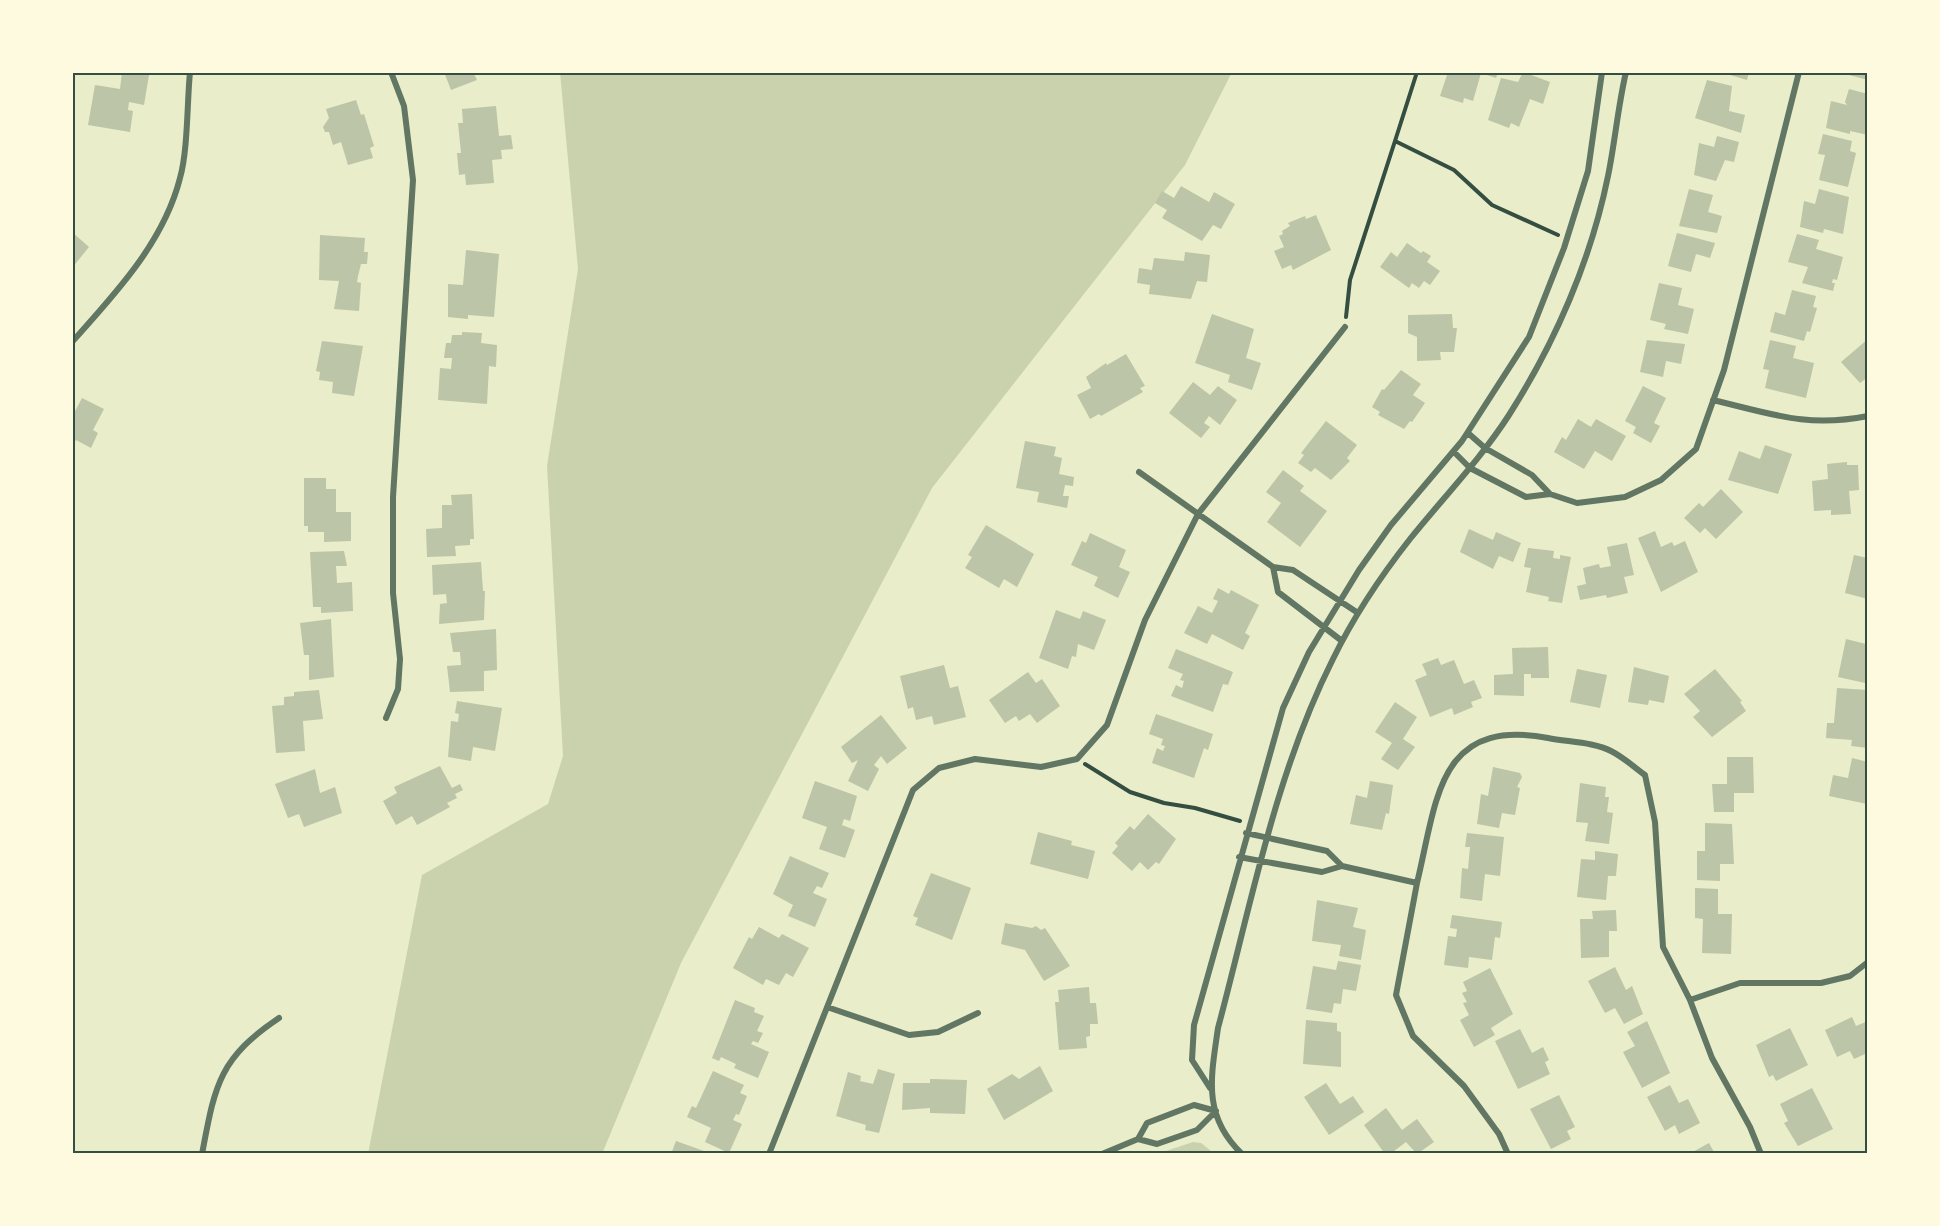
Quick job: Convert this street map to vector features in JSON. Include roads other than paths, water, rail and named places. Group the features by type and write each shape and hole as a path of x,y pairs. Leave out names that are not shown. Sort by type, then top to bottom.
{"street":[{"path":"72,342 115,294 157,233 180,177 190,72"},
{"path":"386,718 398,689 400,659 393,593 393,497 413,180 404,106 391,72"},
{"path":"1242,1154 1229,1142 1216,1111 1210,1088 1192,1060 1194,1025 1239,857 1283,708 1309,652 1340,600 1391,525 1468,433 1529,337 1567,238 1588,171 1602,72"},
{"path":"1210,1088 1218,1028 1268,838 1305,720 1342,641 1358,613 1409,540 1470,468 1509,415 1552,342 1587,256 1608,177 1626,72"},
{"path":"1454,452 1470,468 1526,497 1550,494 1577,503 1625,497 1661,480 1696,449 1724,370 1799,72"},
{"path":"769,1154 913,790 939,768 975,759 1041,767 1077,759 1107,725 1145,620 1198,514 1345,327"},
{"path":"1713,400 1798,421 1836,422 1868,416"},
{"path":"1468,433 1485,448 1532,475 1550,494"},
{"path":"1139,472 1273,567 1293,570 1358,613"},
{"path":"1273,567 1278,592 1342,641"},
{"path":"1508,1154 1499,1134 1464,1086 1413,1036 1396,995 1417,883 1441,784 1458,756 1483,738 1520,733 1610,750 1644,775 1655,822 1663,947 1690,1000 1713,1058 1750,1127 1761,1154"},
{"path":"1246,833 1327,851 1342,866"},
{"path":"1239,857 1322,872 1342,866 1417,883"},
{"path":"1690,1000 1740,983 1821,983 1850,976 1868,962"},
{"path":"827,1007 909,1035 938,1032 978,1013"},
{"path":"202,1154 217,1084 231,1058 250,1037 279,1018"},
{"path":"1138,1139 1147,1123 1194,1105 1216,1111"},
{"path":"1102,1154 1138,1139 1157,1144 1197,1130 1216,1111"}]}
